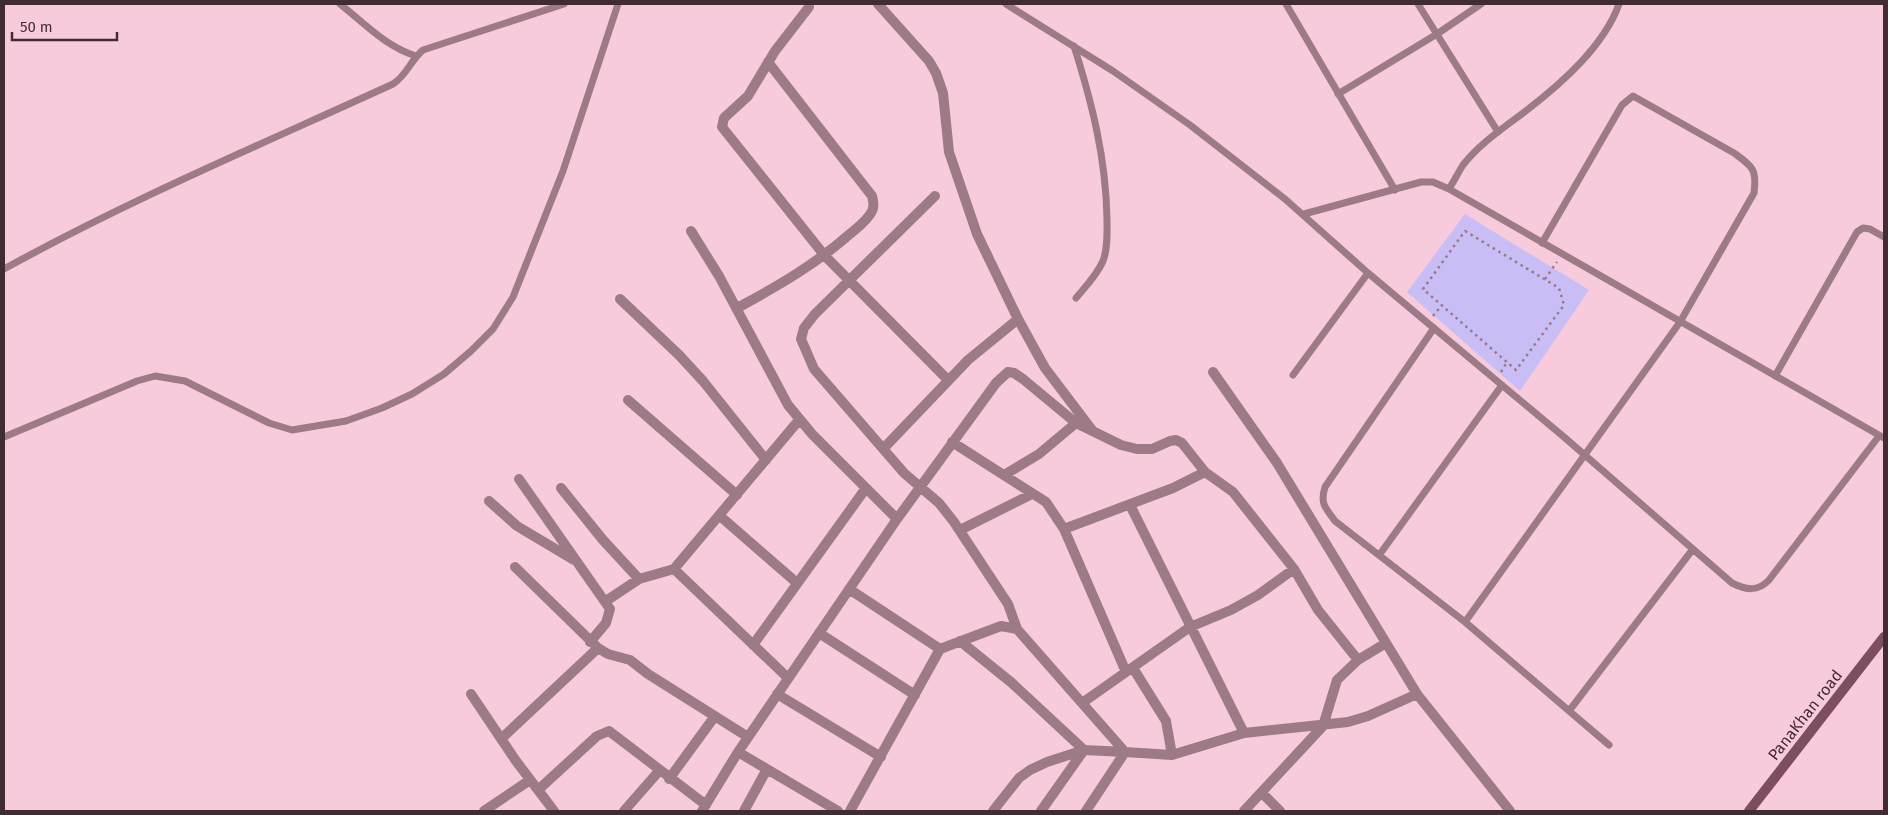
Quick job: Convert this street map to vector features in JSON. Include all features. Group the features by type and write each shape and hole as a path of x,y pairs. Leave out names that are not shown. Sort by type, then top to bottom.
{"street":[{"path":"878,4 929,61 936,73 943,93 949,152 977,234 1018,319 1046,368 1095,435"},
{"path":"809,7 768,62 748,96 724,118 722,127 825,256 948,380"},
{"path":"737,308 787,281 825,256 869,216 874,204 872,196 768,62"},
{"path":"935,196 848,279 804,328 801,339 814,368 918,488 939,503 960,530 1008,604 1016,628 1125,752"},
{"path":"691,231 737,308 788,405 799,420 897,519"},
{"path":"620,299 703,380 766,460"},
{"path":"883,449 968,360 1018,319"},
{"path":"538,790 597,736 609,732 704,808 748,737 918,488 996,383 1008,372 1014,373 1023,379 1076,423 1095,435 1137,449 1152,449 1176,440 1182,443 1205,472 1233,492 1294,569 1318,610 1358,660"},
{"path":"1213,372 1277,463 1417,694 1510,811"},
{"path":"628,400 737,495"},
{"path":"606,601 639,579 674,569 799,420"},
{"path":"1004,476 1039,454 1076,423"},
{"path":"952,442 1046,502 1064,529 1129,670 1166,721 1172,755"},
{"path":"1064,529 1130,505 1205,472"},
{"path":"501,739 594,645 610,615 610,609 606,601 519,479"},
{"path":"561,488 603,540 639,579"},
{"path":"753,645 866,488"},
{"path":"960,530 1032,494"},
{"path":"490,501 518,526 579,563"},
{"path":"1130,505 1244,733"},
{"path":"720,516 797,583"},
{"path":"515,567 594,645 608,654 630,660 748,737"},
{"path":"674,569 788,678"},
{"path":"1082,702 1190,627 1231,610 1258,595 1294,569"},
{"path":"850,589 940,650"},
{"path":"850,811 940,650 1001,626 1016,628"},
{"path":"819,633 915,695"},
{"name":"PanaKhan road","path":"1749,811 1884,637"},
{"path":"960,642 1012,683 1084,750"},
{"path":"1244,811 1323,726 1337,680 1358,660 1386,643"},
{"path":"471,694 530,780 554,811"},
{"path":"777,694 881,757"},
{"path":"993,811 1019,778 1030,770 1084,750 1172,755 1244,733 1348,722 1368,716 1417,694"},
{"path":"670,779 715,716"},
{"path":"1041,811 1084,750"},
{"path":"738,752 838,811"},
{"path":"1086,811 1125,752"},
{"path":"744,811 767,769"},
{"path":"624,811 659,771"},
{"path":"484,811 530,780"},
{"path":"1262,793 1280,811"}],"lane":[{"path":"340,4 402,52 416,56"},
{"path":"4,269 55,241 393,84 407,73 416,56 423,50 564,4"},
{"path":"4,437 137,381 154,376 185,381 269,423 292,430 346,421 382,408 412,394 444,374 493,329 513,296 562,171 618,4"},
{"path":"1006,4 1074,45 1190,126 1304,214 1368,273 1502,385 1732,583 1743,589 1752,590 1764,586 1882,437 1449,189 1433,182 1421,182 1304,214"},
{"path":"1286,4 1395,190"},
{"path":"1418,4 1498,132"},
{"path":"1338,94 1437,34 1481,4"},
{"path":"1449,189 1463,165 1498,132 1559,82 1591,50 1613,20 1619,4"},
{"path":"1074,45 1094,110 1106,189 1106,250 1096,274 1076,298"},
{"path":"1465,622 1680,322 1754,193 1756,176 1748,163 1734,153 1640,98 1633,96 1622,105 1542,243"},
{"path":"1775,376 1858,232 1863,228 1870,229 1884,237"},
{"path":"1293,375 1368,273"},
{"path":"1434,328 1325,487 1322,499 1335,521 1380,554 1465,622 1609,745"},
{"path":"1380,554 1502,385"},
{"path":"1569,711 1692,549"}],"path":[{"path":"1465,231 1545,279 1559,288 1564,305 1516,370 1423,289 1465,231"},
{"path":"1545,279 1562,254"}],"shaded area":[{"path":"1465,214 1589,290 1520,391 1407,292"}]}
